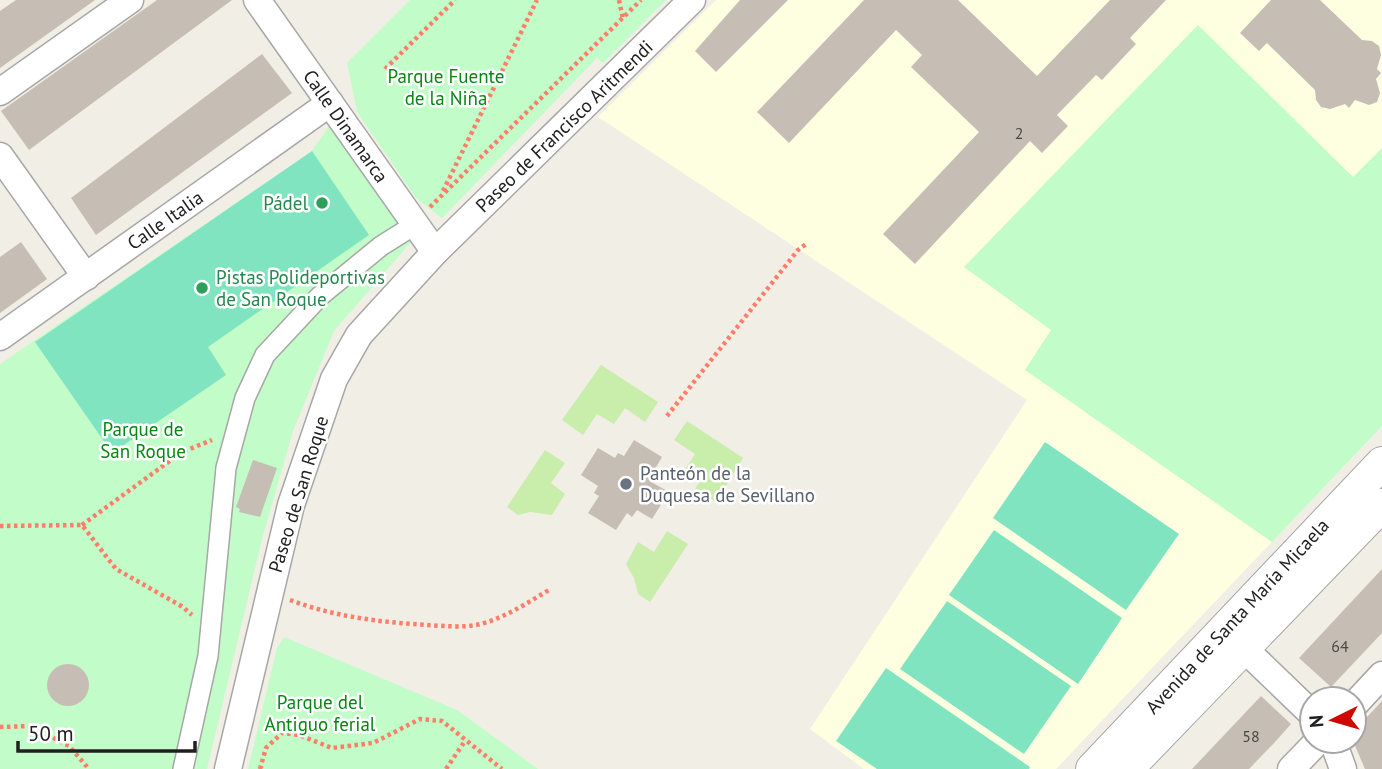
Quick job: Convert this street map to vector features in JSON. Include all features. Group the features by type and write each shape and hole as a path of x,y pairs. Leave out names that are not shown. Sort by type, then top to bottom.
{"street":[{"path":"0,92 130,0"},
{"name":"Calle Dinamarca","path":"257,0 435,252"},
{"name":"Paseo de Francisco Aritmendi","path":"435,252 692,0"},
{"name":"Calle Italia","path":"0,337 330,103"},
{"path":"0,156 86,277"},
{"path":"183,769 208,656 226,468 245,398 265,355 320,296 381,246 416,224"},
{"name":"Paseo de San Roque","path":"228,769 291,505 334,379 359,335 435,252"},
{"name":"Avenida de Santa María Micaela","path":"1127,769 1382,463"},
{"name":"Avenida de Santa María Micaela","path":"1093,769 1382,505"},
{"path":"1234,638 1298,700"},
{"path":"1368,690 1382,675"},
{"path":"1291,769 1304,755"}],"path":[{"path":"385,69 456,0"},
{"path":"441,195 537,0"},
{"path":"619,0 624,19"},
{"path":"416,224 441,195 641,0"},
{"path":"667,416 798,250 806,244"},
{"path":"0,526 82,525 181,452 236,431"},
{"path":"82,525 116,569 183,607 211,631"},
{"path":"270,592 317,610 380,622 450,626 479,624 509,614 549,590"},
{"path":"260,769 266,748 282,733 299,735 331,748 373,743 420,719 442,720 502,769"},
{"path":"0,727 30,726 69,746 89,769"},
{"path":"446,769 465,740"}],"shaded area":[{"path":"716,0 1382,0 1382,426 1056,769 864,769 810,729 1027,400 598,117"}],"green space":[{"name":"Parque Fuente de la Niña","path":"410,0 666,0 603,63 597,58 442,218 416,198 357,112 347,63"},
{"path":"1198,25 1353,177 1382,148 1382,426 1272,542 1025,370 1051,330 964,267"},
{"name":"Parque de San Roque","path":"329,126 411,242 334,331 293,431 262,539 207,769 0,769 0,364 312,151"},
{"name":"Pistas Polideportivas de San Roque","path":"312,151 369,235 208,347 226,375 112,453 35,342"},
{"path":"601,365 658,402 645,422 625,408 614,424 597,414 583,435 562,420"},
{"path":"687,421 743,458 716,502 695,489 700,481 684,471 695,454 674,440"},
{"path":"1045,442 1179,534 1126,610 993,518"},
{"path":"545,450 565,463 551,483 565,494 552,515 530,512 518,515 507,507"},
{"path":"994,530 1122,618 1078,684 949,595"},
{"path":"667,531 688,544 650,602 638,594 634,578 626,564 638,542 654,552"},
{"path":"947,601 1071,686 1024,754 900,669"},
{"name":"Parque del Antiguo ferial","path":"284,637 457,710 538,769 248,769 277,648"},
{"path":"886,668 1030,767 1029,769 877,769 836,741"}],"building":[{"path":"16,0 95,0 0,68 0,11"},
{"path":"157,0 232,0 29,150 1,111"},
{"path":"740,0 788,0 716,72 695,51"},
{"path":"864,0 958,0 1037,76 1110,0 1166,0 1130,38 1136,44 1102,80 1096,75 1057,115 1068,126 1042,153 1030,141 915,264 883,234 979,132 911,67 922,55 896,30 789,143 757,112"},
{"path":"1271,0 1320,0 1362,40 1372,41 1379,46 1381,55 1377,69 1381,73 1376,79 1380,93 1377,102 1369,105 1355,100 1349,108 1345,104 1330,109 1321,107 1316,100 1315,90 1267,43 1259,51 1240,33"},
{"path":"262,54 292,93 96,235 71,198"},
{"path":"21,242 47,279 0,313 0,257"},
{"name":"Panteón de la Duquesa de Sevillano","path":"634,440 662,457 652,474 657,477 653,483 669,492 652,519 637,510 632,517 627,513 616,530 588,513 599,496 594,493 598,486 581,475 598,448 615,458 618,453 624,456"},
{"path":"253,460 277,468 260,517 239,512 240,509 236,507"},
{"path":"1382,569 1382,633 1333,685 1329,685 1299,658"},
{"path":"68,664 83,670 89,685 83,700 68,706 53,700 47,685 53,670"},
{"path":"1261,696 1291,724 1275,742 1249,769 1192,769"},
{"path":"1382,701 1382,769 1365,769 1359,755 1368,755 1368,716"}],"place":[{"name":"Pádel","path":"322,203"},
{"name":"Pistas Polideportivas de San Roque","path":"202,288"},
{"name":"Panteón de la Duquesa de Sevillano","path":"626,484"}]}
